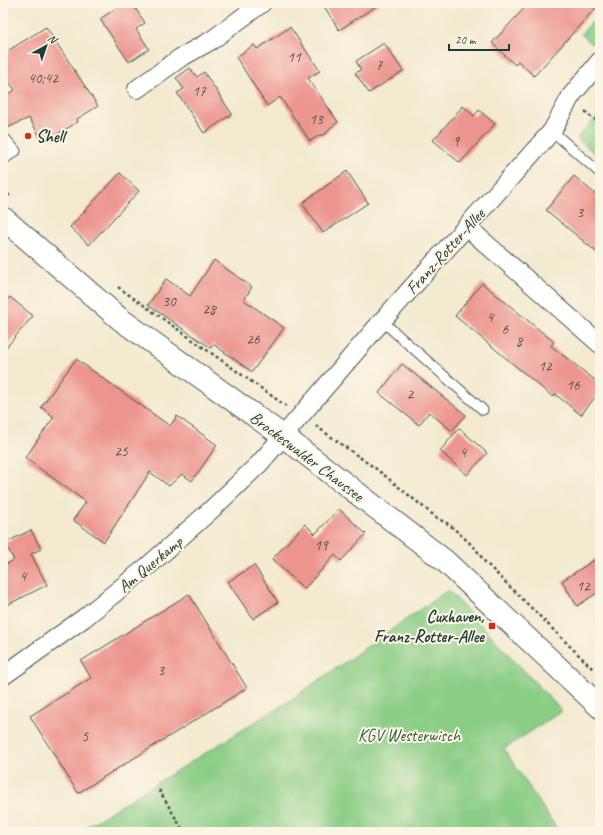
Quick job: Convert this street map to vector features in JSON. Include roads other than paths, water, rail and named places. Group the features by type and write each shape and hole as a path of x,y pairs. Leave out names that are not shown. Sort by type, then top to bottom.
{"street":[{"path":"136,89 180,58 212,40 262,3"},
{"name":"Franz-Rotter-Allee","path":"283,436 382,321 552,131 571,96 600,61"},
{"name":"Brockeswalder Chaussee","path":"3,218 120,319 283,436 445,561 600,707"},
{"path":"467,227 600,344"},
{"name":"Am Querkamp","path":"3,676 84,618 148,566 249,474 283,436"}],"lane":[{"path":"552,131 600,172"},
{"path":"3,136 16,151 3,160"},
{"path":"382,321 483,410"}],"place":[{"name":"Shell","path":"28,136"},
{"name":"Cuxhaven, Franz-Rotter-Allee","path":"492,626"}],"park label":[{"name":"KGV Westerwisch","path":"409,735"}]}
